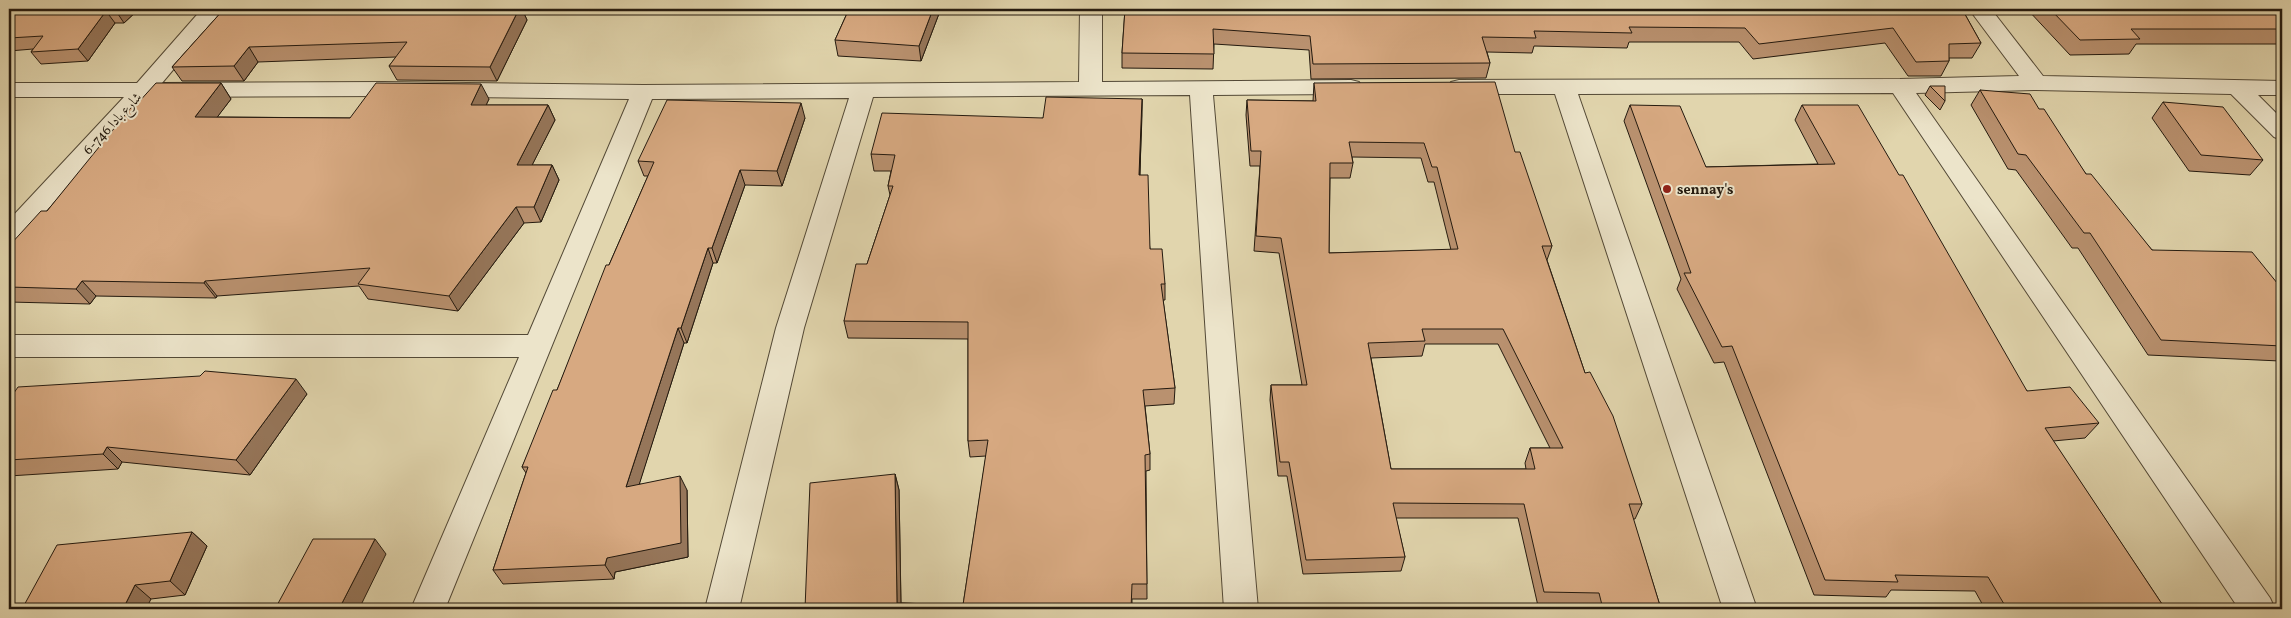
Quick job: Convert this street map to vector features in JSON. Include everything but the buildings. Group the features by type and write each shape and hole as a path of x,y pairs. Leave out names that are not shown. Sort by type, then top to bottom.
{"street":[{"name":"شارع بادا 746-6","path":"9,236 213,9"},
{"path":"1090,88 1092,9"},
{"path":"1980,9 2036,82"},
{"path":"1439,87 1900,86 2036,82 2239,89 2282,88"},
{"path":"1900,86 2258,609"},
{"path":"9,90 144,88 643,92 1090,88 1201,90 1371,87"},
{"path":"1564,87 1740,609"},
{"path":"2239,89 2282,132"},
{"path":"1201,90 1241,609"},
{"path":"722,609 790,328 862,91"},
{"path":"428,609 643,92"},
{"path":"9,346 537,346"}],"place":[{"name":"sennay's","path":"1667,189"}]}
